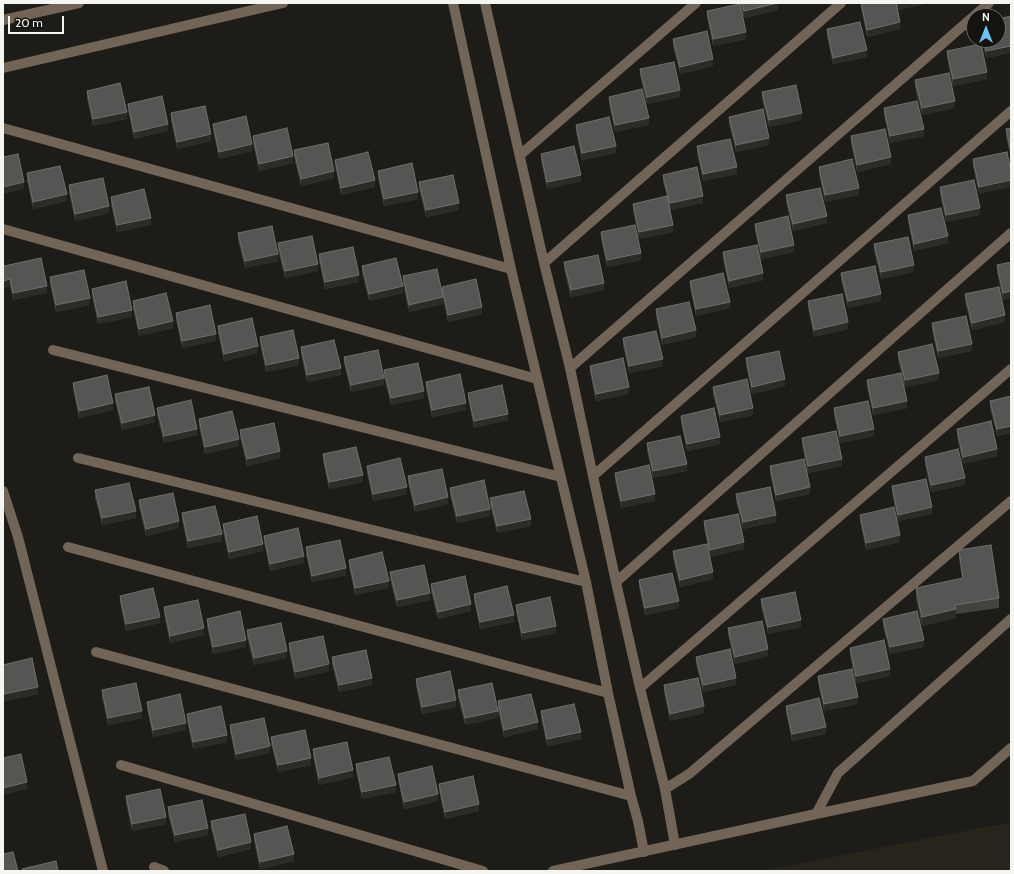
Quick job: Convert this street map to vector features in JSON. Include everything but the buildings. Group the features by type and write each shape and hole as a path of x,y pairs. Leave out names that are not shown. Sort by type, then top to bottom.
{"street":[{"path":"3,20 79,3"},
{"path":"3,68 283,3"},
{"path":"453,3 537,379 586,582 608,693 638,820 644,852"},
{"path":"485,3 544,263 570,368 616,582 665,789 675,845"},
{"path":"520,155 696,3"},
{"path":"544,263 841,3"},
{"path":"570,368 966,23"},
{"path":"593,476 1011,111"},
{"path":"3,128 512,269"},
{"path":"3,229 537,379"},
{"path":"616,582 1011,233"},
{"path":"53,350 561,477"},
{"path":"640,688 1011,369"},
{"path":"78,458 586,582"},
{"path":"3,491 20,544 103,871"},
{"path":"665,789 689,774 1011,501"},
{"path":"68,548 608,693"},
{"path":"816,814 838,773 1011,619"},
{"path":"96,652 632,796"},
{"path":"553,871 973,781 1011,748"},
{"path":"121,766 483,871"},
{"path":"154,868 164,871"}],"shaded area":[{"path":"1011,822 1011,871 762,871"}]}
